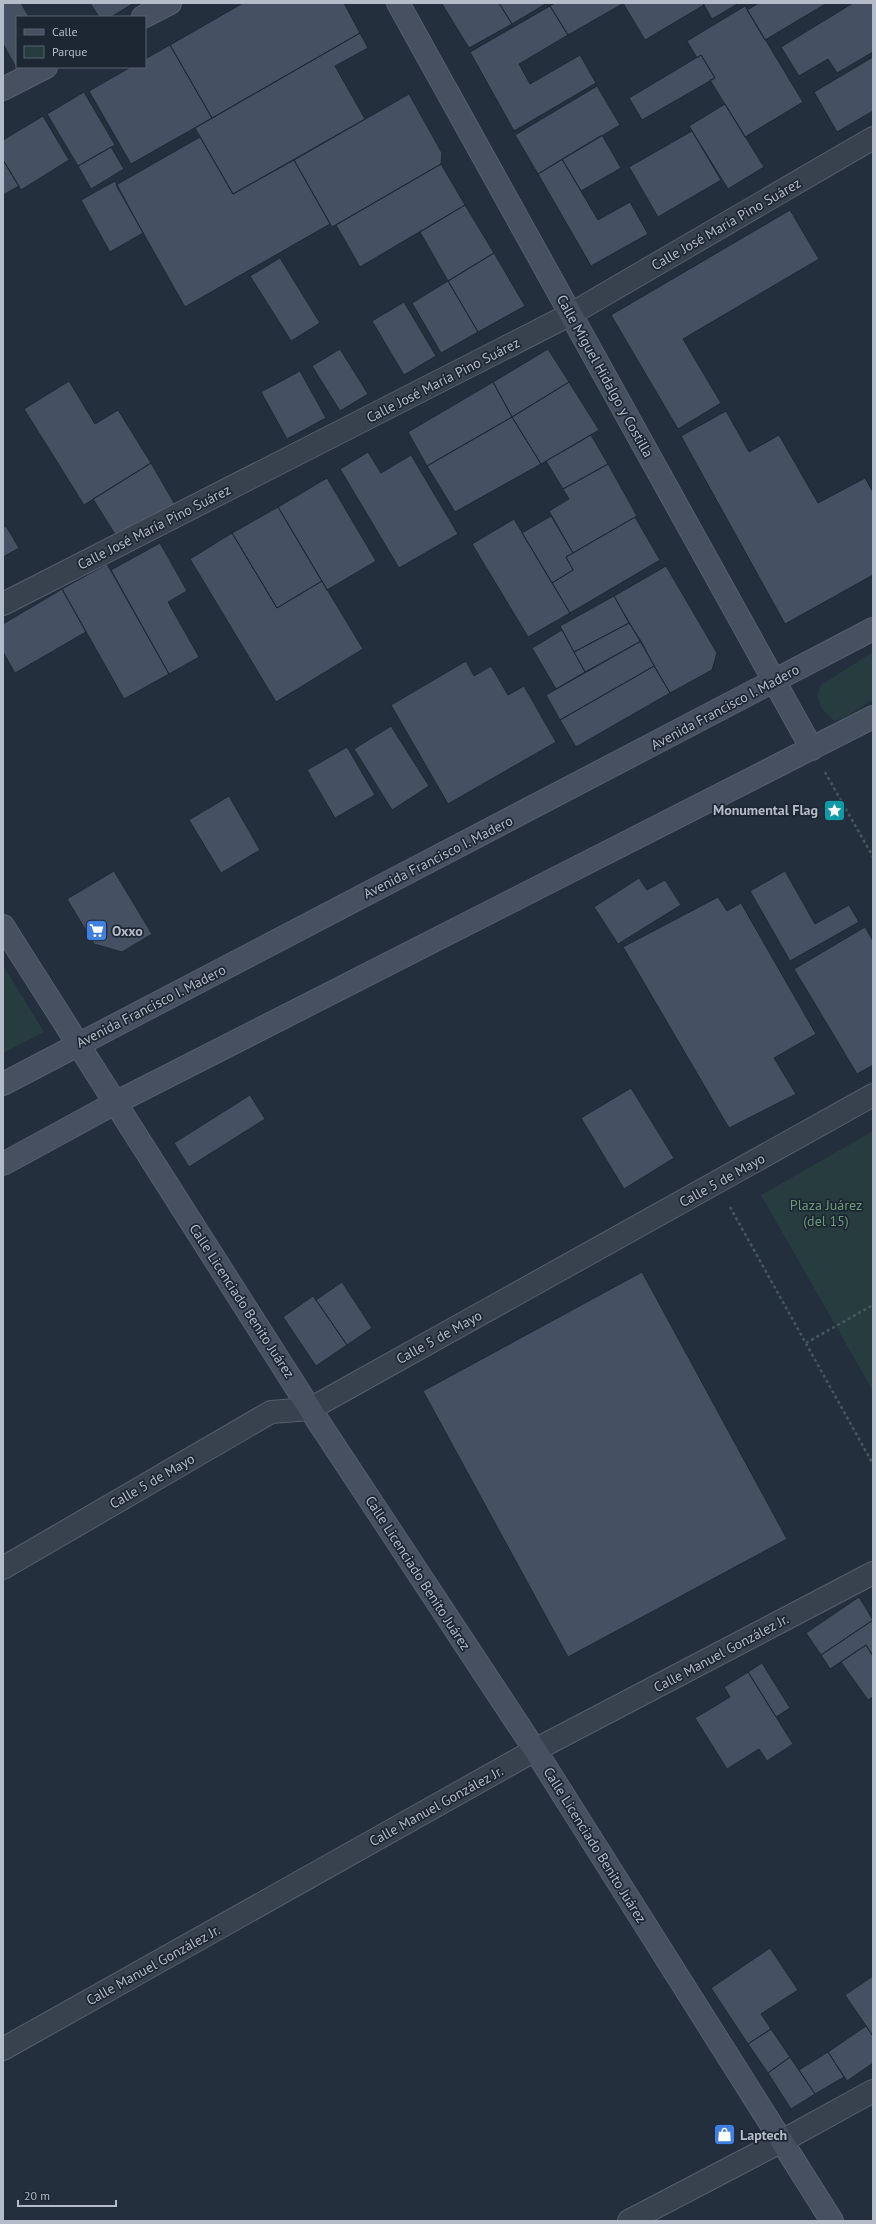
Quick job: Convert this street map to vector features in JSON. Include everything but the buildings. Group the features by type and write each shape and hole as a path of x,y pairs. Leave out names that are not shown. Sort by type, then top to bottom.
{"street":[{"path":"145,16 170,3"},
{"name":"Calle Miguel Hidalgo y Costilla","path":"398,3 812,749"},
{"path":"3,89 44,68"},
{"name":"Calle José María Pino Suárez","path":"3,604 571,314 873,138"},
{"name":"Avenida Francisco I. Madero","path":"3,1084 873,629"},
{"path":"3,1164 114,1103 873,717"},
{"name":"Calle Licenciado Benito Juárez","path":"3,926 114,1103 310,1409 535,1750 832,2221"},
{"name":"Calle 5 de Mayo","path":"3,1568 271,1412 310,1409 873,1095"},
{"name":"Calle Manuel González Jr.","path":"3,2049 535,1750 873,1573"},
{"path":"629,2221 782,2141 873,2091"}],"path":[{"path":"812,749 873,857"},
{"path":"717,1183 873,1464"},
{"path":"806,1343 873,1305"}],"green space":[{"path":"873,652 873,700 843,718 834,721 826,713 818,700 821,685"},
{"path":"3,965 44,1032 3,1053"},
{"name":"Plaza Juárez (del 15)","path":"873,1131 873,1391 761,1195"}],"place":[{"name":"Monumental Flag","path":"834,810"},
{"name":"Oxxo","path":"96,931"},
{"name":"Laptech","path":"724,2135"}]}
